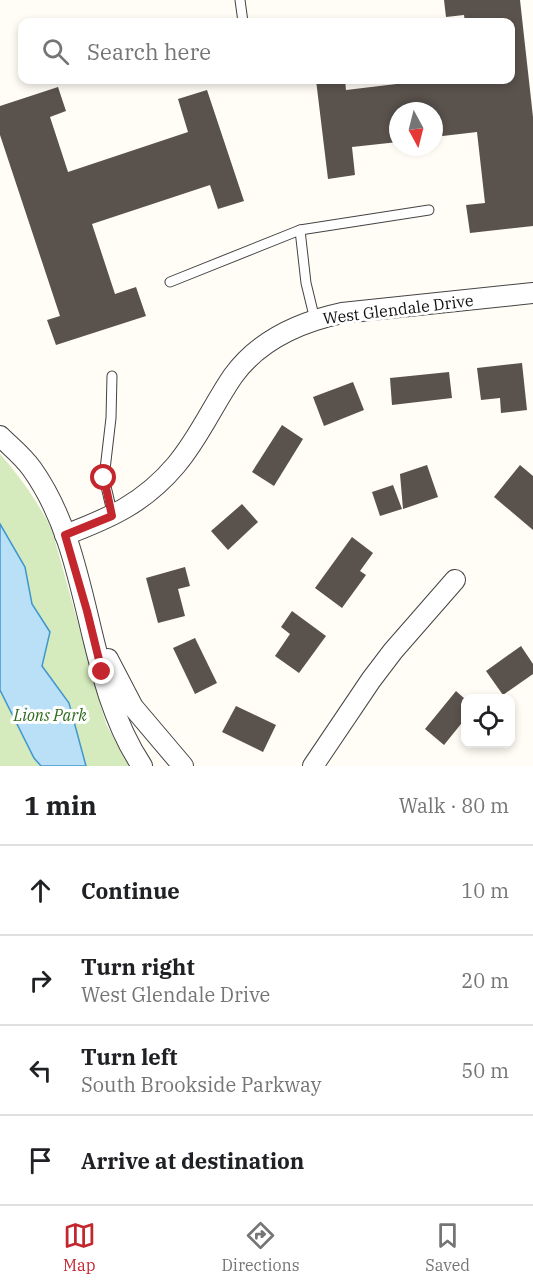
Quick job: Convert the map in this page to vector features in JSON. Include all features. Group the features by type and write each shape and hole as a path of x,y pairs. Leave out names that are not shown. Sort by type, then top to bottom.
{"street":[{"name":"West Glendale Drive","path":"65,535 112,516 136,501 176,465 234,375 257,351 290,330 342,313 533,292"},
{"path":"0,436 21,455 32,470 45,490 65,535 102,672 117,718 142,766"},
{"path":"313,766 393,651 455,580"},
{"path":"88,618 133,707 183,766"}],"lane":[{"path":"240,0 242,18"},
{"path":"170,282 300,230 429,210"},
{"path":"300,230 306,283 315,320"},
{"path":"112,376 111,418 104,478 112,516"}],"green space":[{"name":"Lions Park","path":"0,454 29,491 52,530 106,724 129,766 0,766"}],"water":[{"path":"0,524 25,567 32,604 50,632 42,666 69,703 86,766 41,766 34,758 0,690"}],"building":[{"path":"444,0 520,0 533,117 533,226 470,233 466,205 485,203 477,132 443,136 443,102 389,102 389,143 352,147 355,175 328,179 316,84 345,84 346,90 396,84 515,84 515,18 464,18 464,15 446,17"},
{"path":"58,87 66,111 50,117 68,172 188,132 178,99 207,90 244,201 218,209 210,185 92,224 115,294 136,287 146,316 56,345 47,320 60,316 0,135 0,106"},
{"path":"522,363 527,410 501,413 500,398 481,400 477,368"},
{"path":"449,372 452,398 392,405 390,378"},
{"path":"353,382 364,410 324,426 313,397"},
{"path":"282,425 303,439 274,486 252,472"},
{"path":"427,465 438,497 403,509 400,474"},
{"path":"520,465 533,476 533,530 494,497"},
{"path":"393,485 402,509 380,516 372,492"},
{"path":"242,504 258,522 228,550 211,531"},
{"path":"352,537 373,553 360,571 366,575 342,608 315,588"},
{"path":"185,567 190,586 178,589 185,616 158,623 146,578"},
{"path":"292,611 326,636 299,673 275,656 290,634 281,627"},
{"path":"195,638 217,683 195,694 173,648"},
{"path":"521,646 533,664 533,674 504,694 486,671"},
{"path":"456,691 461,695 461,724 444,745 425,729"},
{"path":"236,706 276,725 263,752 222,732"}],"route":[{"path":"102,672 65,535 112,516 104,478"}]}
